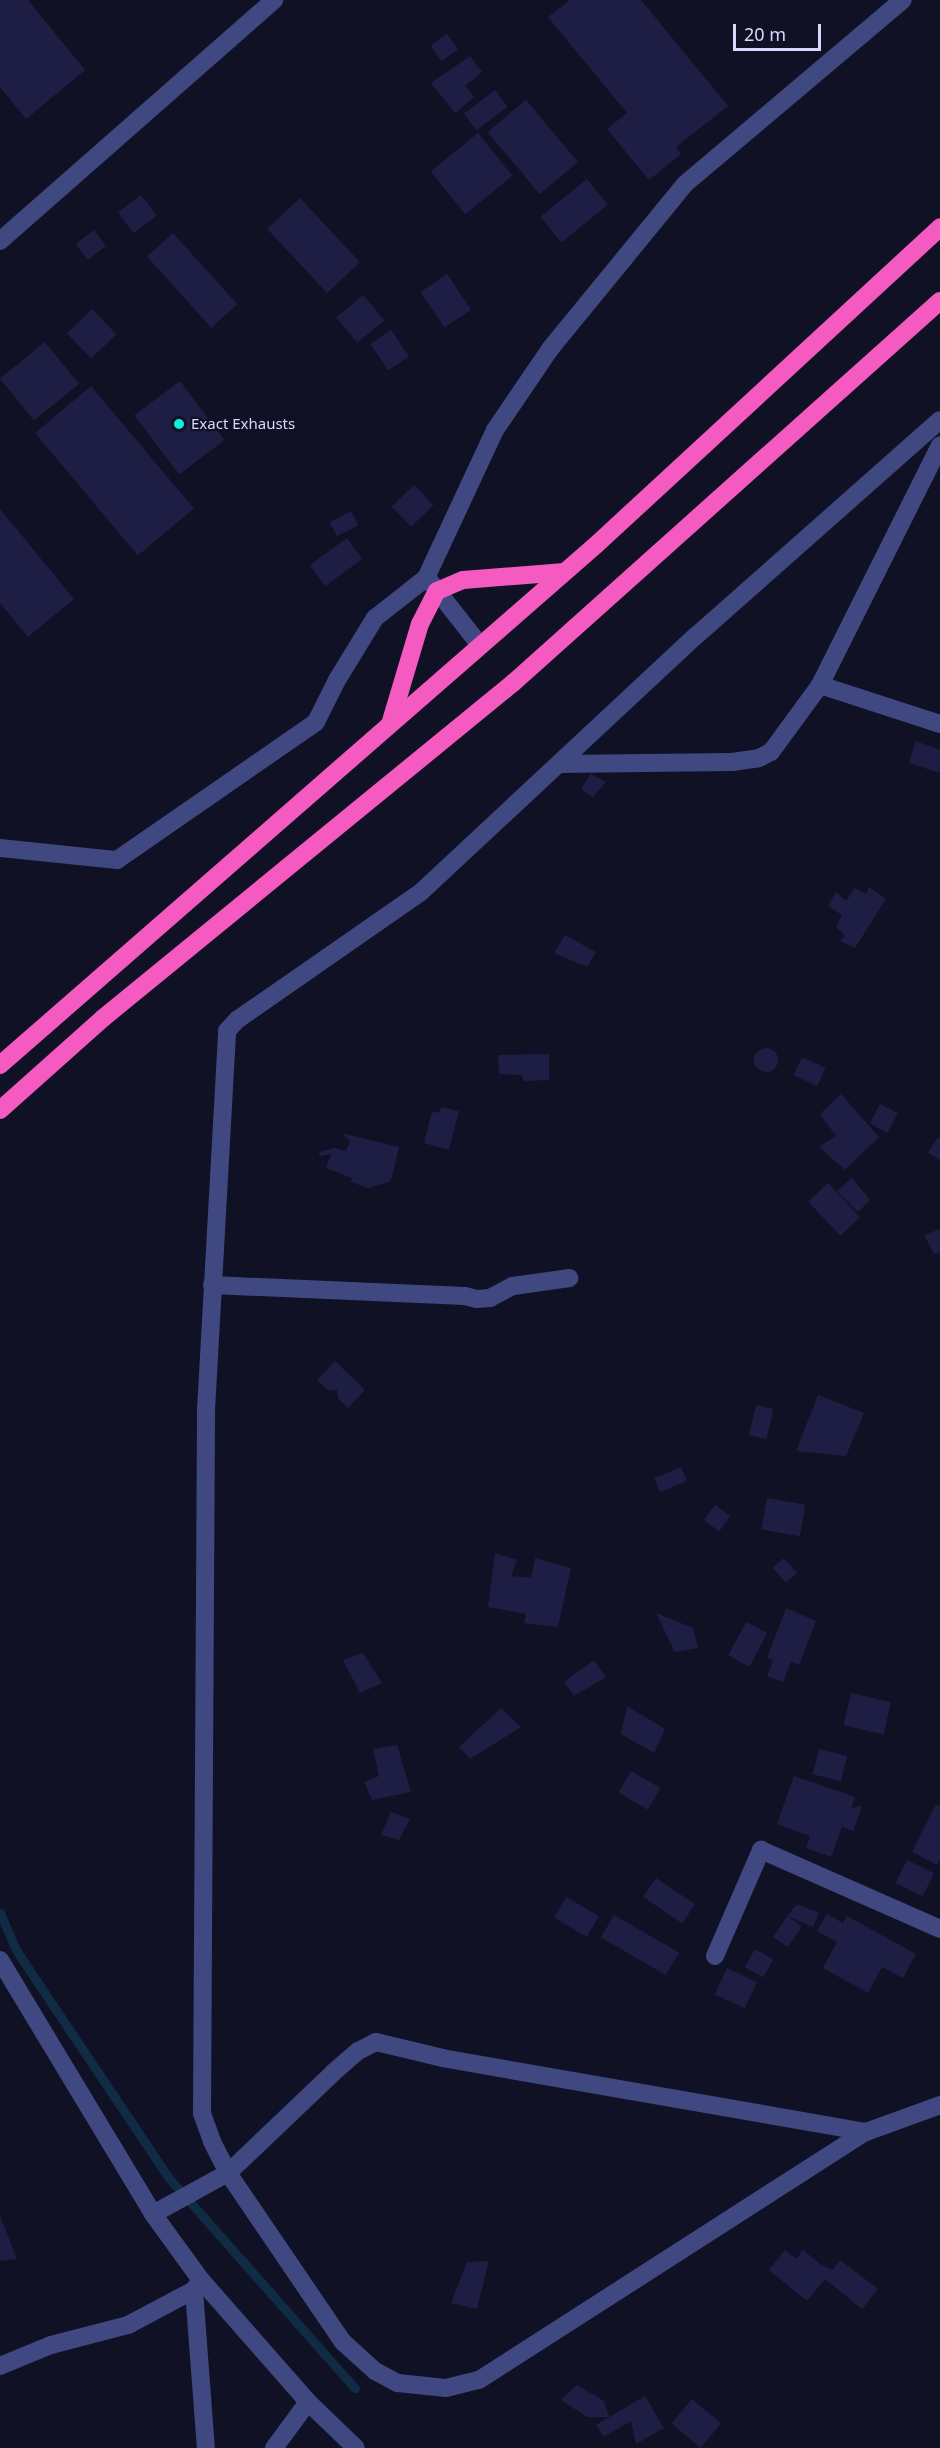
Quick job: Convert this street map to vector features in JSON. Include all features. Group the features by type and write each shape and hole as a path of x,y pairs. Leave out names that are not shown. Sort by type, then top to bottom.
{"highway":[{"path":"0,1065 479,644 565,572 940,227"},
{"path":"0,1110 102,1019 513,683 940,301"},
{"path":"391,721 432,584 565,572"}],"street":[{"path":"0,241 274,0"},
{"path":"0,848 117,860 315,722 337,680 375,618 432,584 495,430 550,349 685,184 903,0"},
{"path":"940,420 697,635 421,891 237,1020 227,1031 206,1410 202,2113 212,2141 228,2173 343,2342 375,2371 398,2383 446,2388 479,2380 866,2132 940,2105"},
{"path":"559,764 732,762 759,758 771,752 820,685 940,445"},
{"path":"432,584 479,644"},
{"path":"820,685 940,724"},
{"path":"212,1285 465,1296 477,1299 490,1298 513,1286 569,1278"},
{"path":"715,1956 761,1850 940,1929"},
{"path":"0,1960 197,2285 308,2402 356,2448"},
{"path":"153,2214 228,2173 333,2073 358,2051 376,2042 442,2058 866,2132"},
{"path":"0,2366 51,2345 128,2325 197,2285"},
{"path":"197,2285 206,2448"},
{"path":"274,2448 308,2402"}],"building":[{"path":"0,0 28,0 85,70 26,119 0,87"},
{"path":"570,0 641,0 728,106 676,147 681,154 649,180 607,129 627,113 548,17"},
{"path":"447,34 458,50 442,61 431,45"},
{"path":"470,56 482,72 465,86 474,97 455,113 431,83"},
{"path":"495,90 508,107 476,130 464,113"},
{"path":"526,100 578,162 540,194 488,132"},
{"path":"478,133 513,176 465,214 431,171"},
{"path":"587,179 608,205 561,242 540,217"},
{"path":"141,195 157,216 133,233 118,212"},
{"path":"300,198 360,262 327,293 267,229"},
{"path":"94,230 106,246 88,260 76,244"},
{"path":"173,233 237,304 211,328 147,256"},
{"path":"447,274 471,310 445,328 420,292"},
{"path":"363,295 384,320 357,343 336,317"},
{"path":"92,309 116,334 91,358 67,333"},
{"path":"391,330 409,357 388,371 370,344"},
{"path":"45,342 79,384 34,420 0,378"},
{"path":"180,381 225,440 179,474 134,415"},
{"path":"91,386 194,509 138,555 35,433"},
{"path":"414,485 433,505 411,527 392,507"},
{"path":"0,509 74,599 28,637 0,603"},
{"path":"351,511 358,525 337,536 330,522"},
{"path":"347,538 362,559 325,586 310,565"},
{"path":"916,741 940,750 940,773 909,763"},
{"path":"591,774 606,782 593,797 581,789"},
{"path":"869,887 886,899 855,948 840,941 845,935 836,927 842,915 828,906 836,892 846,901 855,888 866,894"},
{"path":"565,935 596,952 587,967 554,953"},
{"path":"766,1048 775,1051 778,1060 775,1069 766,1072 757,1069 754,1060 757,1051"},
{"path":"549,1054 549,1080 524,1081 521,1075 499,1074 498,1055"},
{"path":"802,1057 826,1068 817,1086 794,1075"},
{"path":"841,1094 879,1137 845,1170 819,1147 836,1136 820,1114"},
{"path":"880,1104 898,1113 888,1133 870,1124"},
{"path":"441,1107 459,1111 449,1150 424,1143 432,1111 439,1113"},
{"path":"342,1133 399,1147 391,1181 368,1188 351,1182 352,1178 326,1168 331,1154 320,1156 319,1152 335,1148 346,1151 350,1141"},
{"path":"938,1137 940,1138 940,1160 928,1153"},
{"path":"852,1178 870,1200 858,1212 837,1191"},
{"path":"828,1183 860,1217 840,1236 808,1201"},
{"path":"940,1229 940,1252 934,1254 924,1235"},
{"path":"335,1361 365,1390 348,1408 338,1398 337,1390 329,1391 317,1380"},
{"path":"818,1395 864,1413 846,1456 796,1451"},
{"path":"756,1405 774,1409 767,1439 749,1435"},
{"path":"681,1467 687,1481 660,1492 654,1478"},
{"path":"767,1498 805,1505 800,1536 761,1530"},
{"path":"715,1505 730,1516 719,1532 704,1520"},
{"path":"495,1553 517,1560 511,1576 531,1578 535,1558 571,1568 558,1627 524,1623 526,1614 488,1607"},
{"path":"784,1558 797,1573 786,1583 773,1568"},
{"path":"786,1608 816,1621 799,1665 791,1662 783,1682 767,1676 773,1660 767,1658"},
{"path":"656,1613 693,1628 698,1648 675,1652"},
{"path":"746,1622 767,1633 749,1667 728,1656"},
{"path":"363,1653 382,1683 360,1693 343,1660"},
{"path":"594,1660 606,1677 574,1696 564,1682"},
{"path":"851,1693 891,1702 884,1734 844,1725"},
{"path":"627,1706 665,1729 654,1753 621,1734"},
{"path":"501,1708 521,1727 470,1759 459,1747"},
{"path":"397,1745 411,1792 372,1800 364,1782 379,1776 373,1749"},
{"path":"819,1749 847,1756 841,1781 813,1774"},
{"path":"631,1771 660,1788 648,1810 618,1793"},
{"path":"794,1776 855,1797 851,1808 862,1806 853,1831 842,1827 831,1857 806,1848 810,1836 777,1824"},
{"path":"936,1804 940,1806 940,1859 937,1865 912,1852"},
{"path":"391,1812 410,1819 399,1840 381,1835"},
{"path":"907,1860 934,1873 923,1897 896,1883"},
{"path":"656,1878 695,1904 682,1923 643,1897"},
{"path":"566,1897 599,1916 587,1937 554,1918"},
{"path":"797,1904 819,1913 813,1927 787,1916"},
{"path":"827,1914 843,1923 847,1916 916,1954 903,1978 882,1967 868,1993 823,1968 837,1942 817,1931"},
{"path":"614,1915 679,1952 666,1975 601,1938"},
{"path":"787,1916 802,1926 788,1947 773,1937"},
{"path":"755,1949 773,1959 763,1978 745,1967"},
{"path":"727,1968 757,1982 745,2008 715,1994"},
{"path":"0,2216 17,2259 0,2261"},
{"path":"785,2250 796,2259 803,2250 820,2264 833,2270 840,2260 878,2289 862,2309 825,2279 807,2301 769,2270"},
{"path":"489,2261 477,2309 451,2303 467,2262"},
{"path":"577,2385 604,2401 609,2417 587,2417 561,2400"},
{"path":"645,2396 664,2428 636,2444 631,2421 604,2437 596,2425"},
{"path":"692,2399 721,2423 701,2448 671,2424"}],"waterway":[{"path":"0,1913 16,1950 168,2177 355,2388"}],"place":[{"name":"Exact Exhausts","path":"179,424"}]}
